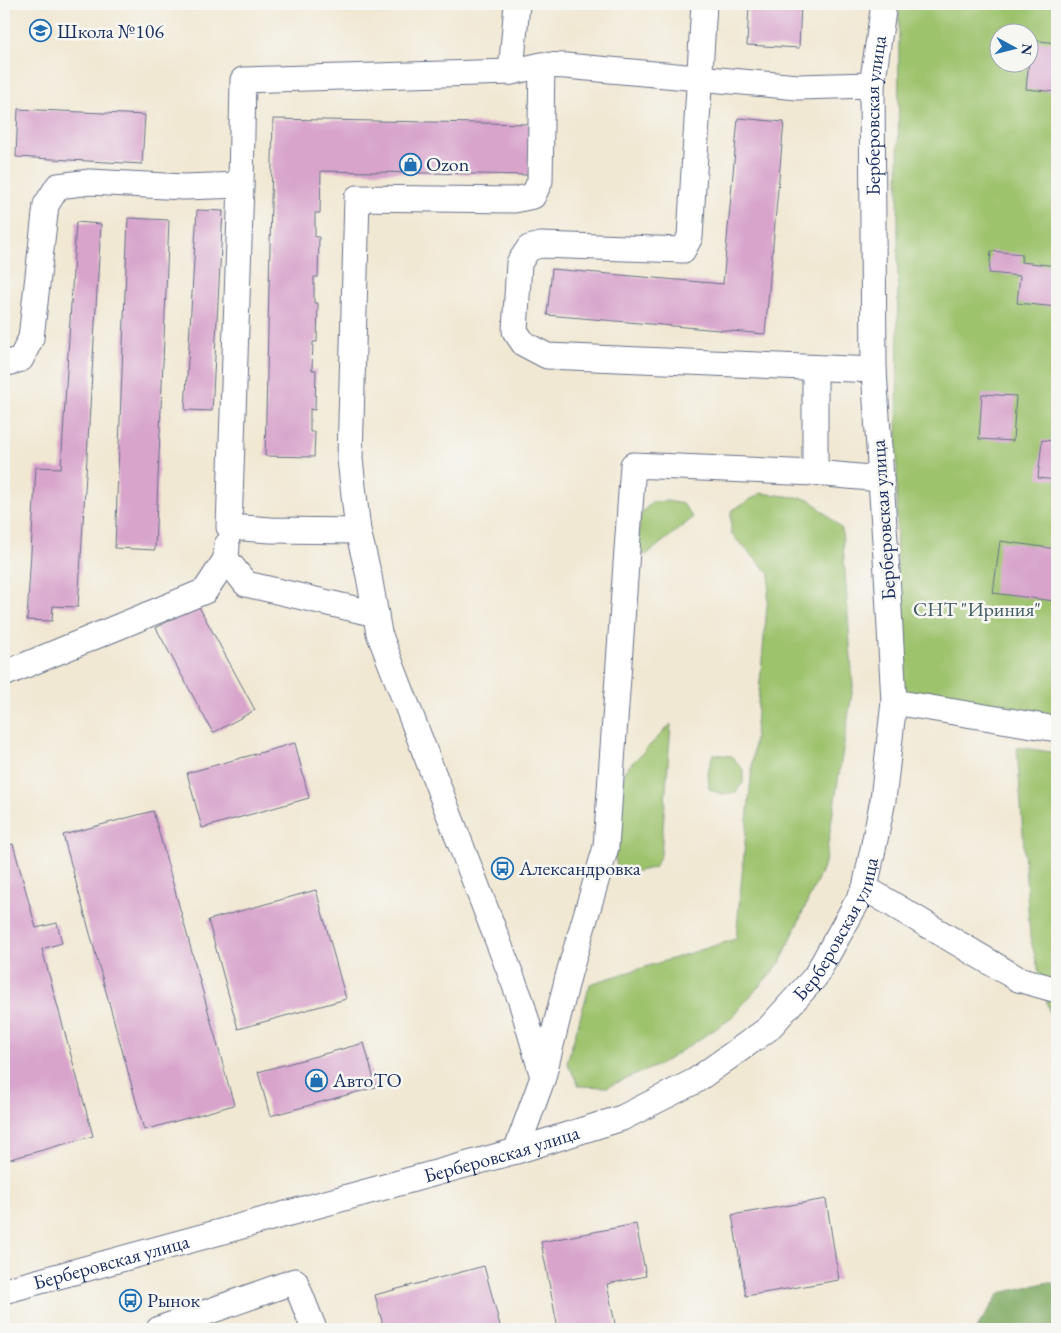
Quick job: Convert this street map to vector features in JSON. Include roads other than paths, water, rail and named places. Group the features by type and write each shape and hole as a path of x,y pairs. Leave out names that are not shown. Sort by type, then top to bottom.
{"street":[{"path":"511,72 517,4"},
{"path":"704,4 690,236 683,250 541,245 529,248 519,263 515,331 524,344 547,356 815,369 874,370"},
{"name":"Берберовская улица","path":"4,1291 516,1151 622,1118 696,1081 768,1029 814,977 865,888 883,800 894,702 874,370 872,85 884,4"},
{"path":"542,65 540,182 533,196 514,200 357,198 350,459 358,531 380,633 521,1001 543,1077"},
{"path":"4,674 205,591 226,559 229,527 243,80 511,72 542,65 798,87 872,85"},
{"path":"4,364 21,359 31,338 46,205 58,186 90,182 184,187 241,184"},
{"path":"815,369 815,474"},
{"path":"516,1151 543,1077 568,973 606,847 633,465 881,479"},
{"path":"229,527 271,530 358,531"},
{"path":"226,559 246,584 376,614"},
{"path":"894,702 1057,729"},
{"path":"865,888 1018,979 1057,990"},
{"path":"158,1329 296,1281 314,1329"}],"place":[{"name":"Школа №106","path":"41,31"},
{"name":"Ozon","path":"410,164"},
{"name":"Александровка","path":"503,868"},
{"name":"АвтоТО","path":"317,1080"},
{"name":"Рынок","path":"131,1300"}],"park label":[{"name":"СНТ \"Ириния\"","path":"977,609"}]}
